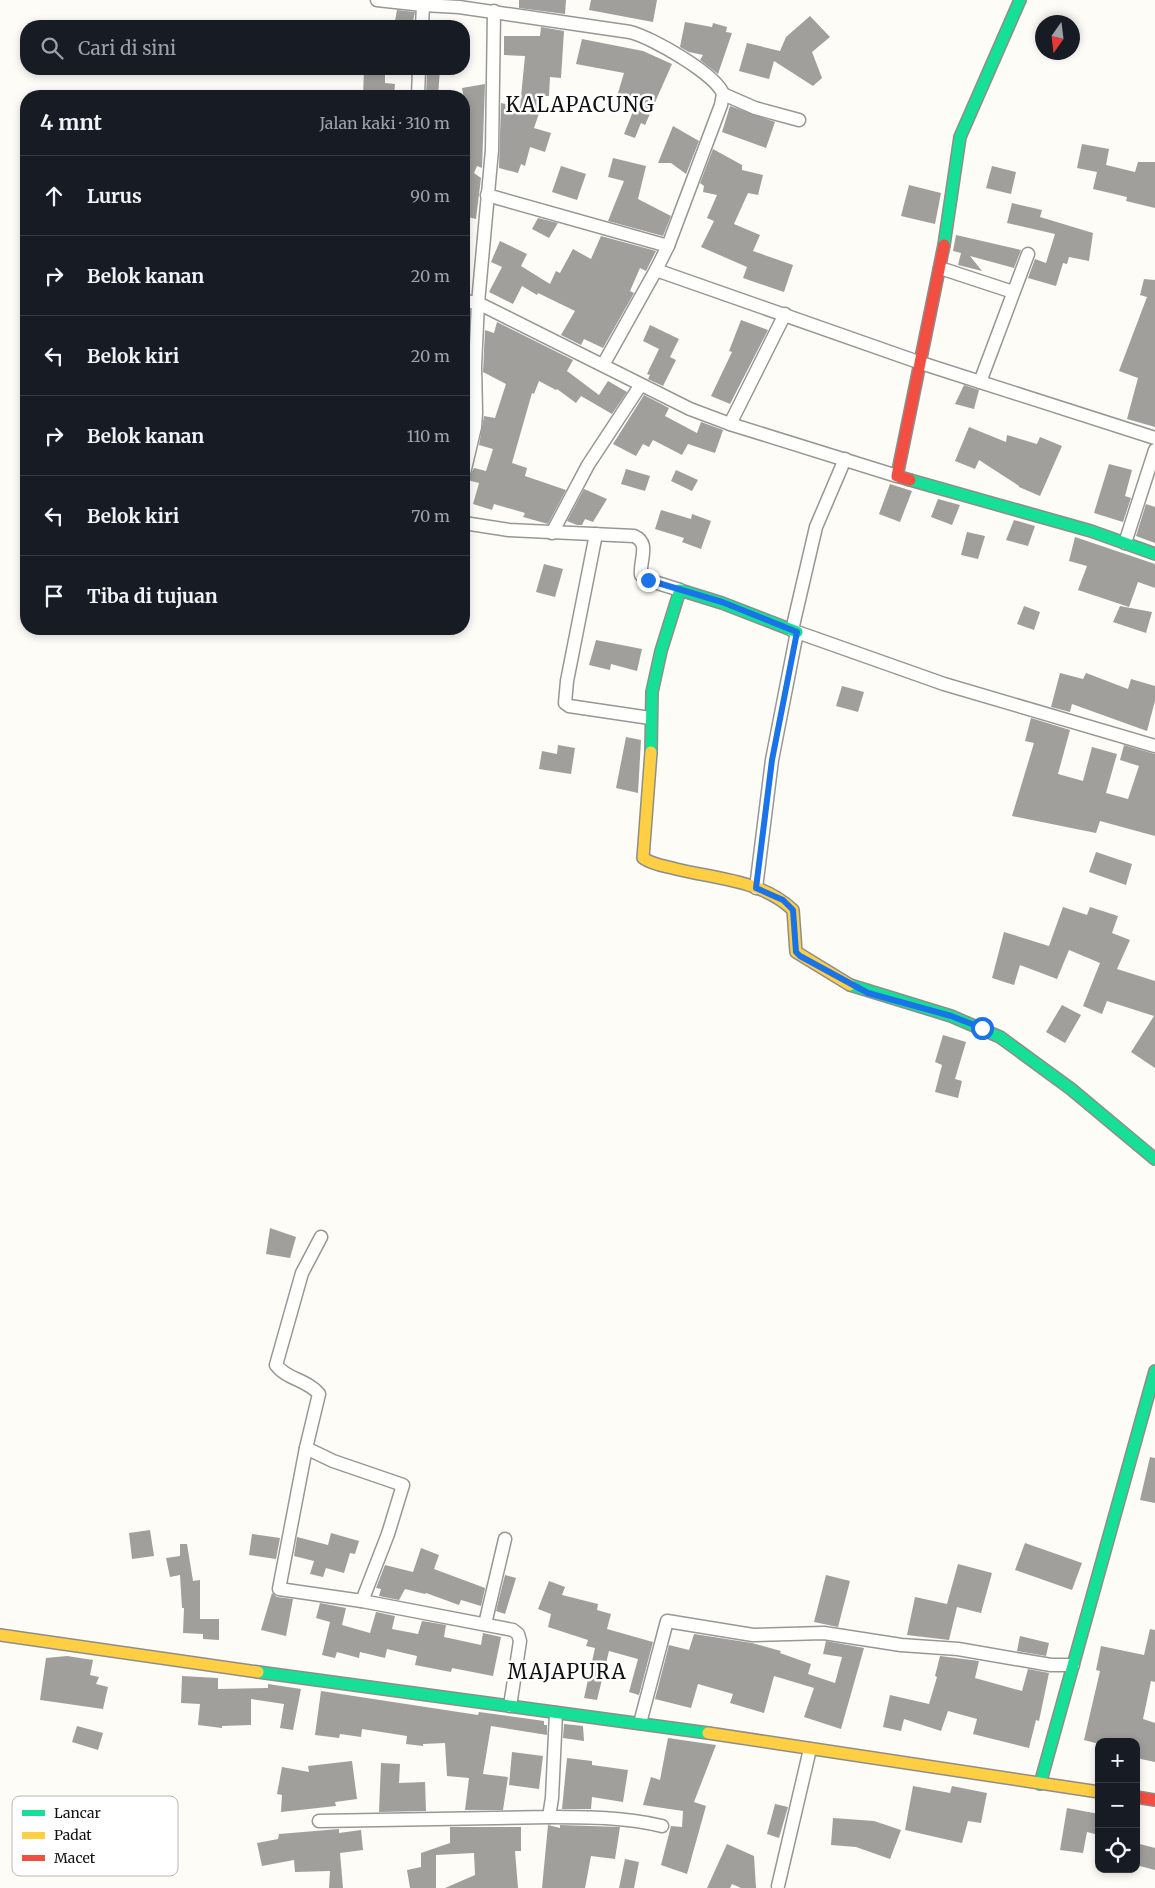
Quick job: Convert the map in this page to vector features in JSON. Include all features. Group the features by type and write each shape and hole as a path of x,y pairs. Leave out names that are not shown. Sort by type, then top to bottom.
{"street":[{"path":"377,0 423,6 459,6 637,34 686,61 717,84 724,94 756,108 798,120"},
{"path":"896,476 940,268 960,137 1020,0"},
{"path":"422,20 423,6"},
{"path":"470,442 476,413 475,366 478,303 492,150 494,11"},
{"path":"418,90 419,75"},
{"path":"603,365 668,246 724,94"},
{"path":"487,195 668,246"},
{"path":"980,382 1028,254"},
{"path":"940,268 1013,292"},
{"path":"656,270 921,363 1155,438"},
{"path":"470,302 478,303 603,365 640,386 730,424 896,476 1091,531 1155,554"},
{"path":"730,424 785,314"},
{"path":"552,532 588,465 619,422 640,386"},
{"path":"1125,544 1155,450"},
{"path":"756,888 772,760 816,527 845,459"},
{"path":"470,524 509,530 639,538 644,546 641,575 648,580 722,602 795,631 944,684 1155,746"},
{"path":"596,534 567,681 565,703 569,706 650,718"},
{"path":"680,590 655,676 650,718 651,770 644,858 652,863 756,888 783,900 793,910 796,952 800,956 855,988 951,1016 1000,1037 1071,1089 1155,1160"},
{"path":"321,1237 302,1273 276,1360 279,1369 308,1384 319,1394 306,1448 279,1589 362,1601 513,1630 518,1634 520,1641 510,1706"},
{"path":"1040,1784 1155,1371"},
{"path":"306,1448 333,1461 403,1484 388,1534 362,1601"},
{"path":"485,1624 506,1539"},
{"path":"640,1722 667,1621 753,1635 824,1633 901,1645 958,1649 1051,1665 1073,1665"},
{"path":"0,1635 165,1660 556,1713 640,1722 1095,1791"},
{"path":"549,1817 552,1798 556,1713"},
{"path":"778,1886 810,1749"},
{"path":"1140,1798 1155,1800"},
{"path":"319,1821 606,1817 662,1826"}],"building":[{"path":"519,0 566,0 565,14 519,8"},
{"path":"591,0 657,0 653,22 589,10"},
{"path":"397,10 415,12 413,20 395,20"},
{"path":"810,16 830,37 812,52 822,78 813,86 774,61 769,79 739,71 747,43 780,51 786,37"},
{"path":"685,22 712,27 713,23 727,27 726,32 732,33 718,74 700,60 703,55 689,52 680,47"},
{"path":"541,27 564,31 561,78 550,77 549,96 545,96 534,128 551,133 545,152 530,147 525,166 521,164 518,173 499,168 501,103 520,107 525,56 504,55 504,36 540,36"},
{"path":"582,39 643,51 672,64 645,125 641,123 635,138 624,134 638,99 618,93 624,73 576,64"},
{"path":"364,75 385,75 385,83 395,84 394,90 363,90"},
{"path":"427,75 440,75 438,90 426,90"},
{"path":"485,84 482,168 477,166 474,173 481,178 476,219 470,218 470,90 462,90 462,88"},
{"path":"730,106 775,122 766,148 722,132"},
{"path":"673,126 699,141 686,174 671,163 658,163"},
{"path":"1082,144 1109,149 1106,165 1135,172 1138,162 1155,162 1155,208 1126,201 1127,197 1093,189 1097,172 1077,168"},
{"path":"713,149 742,165 742,170 763,175 758,195 748,193 734,224 760,235 753,251 793,265 784,292 743,278 747,267 701,247 714,221 707,218 717,195 703,192 704,186 700,183"},
{"path":"613,158 646,166 638,199 671,216 663,236 608,221 624,181 608,177"},
{"path":"561,166 586,174 577,200 552,192"},
{"path":"992,166 1016,172 1011,194 986,188"},
{"path":"909,185 941,193 935,224 901,216"},
{"path":"1012,203 1042,210 1040,217 1093,233 1089,261 1069,257 1067,264 1063,263 1056,286 1028,278 1035,259 1046,263 1055,234 1007,223"},
{"path":"538,218 558,223 549,238 532,229"},
{"path":"956,235 1021,250 1014,268 970,256 982,271 958,265 961,253 953,251"},
{"path":"601,236 656,251 646,271 640,268 630,291 634,293 603,348 584,339 581,345 561,335 575,311 538,293 537,295 522,286 513,304 489,292 502,267 491,262 500,241 527,254 521,266 550,284 556,271 560,273 573,249 591,259"},
{"path":"1144,279 1155,280 1155,427 1127,419 1138,378 1119,371 1147,297 1140,295"},
{"path":"741,320 768,330 730,404 711,396 732,352 729,351"},
{"path":"497,322 573,360 567,371 599,395 608,381 627,392 612,414 581,396 576,403 557,389 539,381 534,394 532,393 512,463 527,468 525,476 566,490 548,524 523,517 525,513 494,504 492,510 473,504 479,483 470,481 470,475 474,468 486,471 493,449 479,445 484,416 495,418 506,384 483,372 485,330 494,333"},
{"path":"650,325 679,339 670,357 676,360 663,386 648,379 650,375 647,374 659,349 643,341"},
{"path":"964,385 979,390 974,409 955,404"},
{"path":"644,395 669,408 665,416 697,433 701,422 723,430 715,453 688,444 682,455 653,440 649,447 643,444 636,456 613,444"},
{"path":"969,427 1006,442 1007,435 1037,444 1040,437 1062,446 1040,496 1019,487 979,460 975,469 955,461"},
{"path":"1109,464 1132,470 1125,496 1131,498 1123,522 1094,513"},
{"path":"626,469 650,476 645,491 621,484"},
{"path":"676,470 698,480 692,491 671,481"},
{"path":"890,484 912,491 900,522 879,514"},
{"path":"584,489 607,499 593,522 585,519 582,525 577,525 567,521"},
{"path":"938,499 960,505 952,525 931,517"},
{"path":"1146,504 1155,507 1155,543 1136,536"},
{"path":"661,510 691,519 692,514 711,521 701,549 682,542 684,538 655,529"},
{"path":"1014,520 1035,526 1028,546 1006,540"},
{"path":"967,532 985,536 978,559 961,555"},
{"path":"1075,537 1155,564 1155,588 1138,582 1129,607 1078,590 1087,566 1069,561"},
{"path":"544,564 563,569 555,597 536,592"},
{"path":"1024,606 1040,612 1034,630 1017,624"},
{"path":"1120,606 1152,612 1146,633 1113,622"},
{"path":"596,640 642,649 637,671 611,664 610,670 589,665"},
{"path":"1060,673 1083,679 1086,673 1128,689 1131,679 1155,686 1155,701 1147,731 1072,704 1070,712 1051,707"},
{"path":"842,686 864,692 858,712 836,706"},
{"path":"1031,718 1070,730 1058,774 1083,781 1092,747 1117,754 1106,793 1128,799 1139,766 1120,760 1124,745 1155,754 1155,836 1100,821 1096,833 1012,816 1034,743 1025,741"},
{"path":"626,737 641,740 638,793 616,788"},
{"path":"558,745 575,748 571,774 539,769 542,751 557,754"},
{"path":"1096,852 1132,864 1126,885 1089,872"},
{"path":"1063,907 1087,915 1090,907 1118,916 1112,933 1130,940 1117,969 1155,981 1155,1068 1131,1052 1154,1016 1107,1001 1102,1014 1083,1006 1100,963 1069,950 1057,979 1020,965 1014,985 992,978 1004,932 1049,946"},
{"path":"1062,1005 1081,1015 1065,1043 1046,1032"},
{"path":"943,1035 966,1042 955,1079 962,1081 958,1098 935,1092 942,1065 935,1062"},
{"path":"270,1228 296,1237 290,1258 266,1254"},
{"path":"1150,1457 1155,1458 1155,1503 1140,1500"},
{"path":"150,1530 154,1556 132,1559 129,1533"},
{"path":"331,1533 359,1541 355,1554 350,1553 344,1573 326,1568 323,1577 310,1574 314,1561 294,1556 297,1537 328,1545"},
{"path":"252,1534 280,1538 276,1559 249,1555"},
{"path":"1025,1543 1082,1563 1072,1590 1015,1570"},
{"path":"180,1544 187,1544 193,1581 200,1580 200,1619 219,1619 219,1640 203,1639 203,1634 183,1633 184,1608 182,1608 180,1575 170,1577 166,1558 180,1556"},
{"path":"421,1548 439,1555 434,1569 485,1588 487,1580 481,1606 461,1600 459,1605 426,1593 405,1589 399,1600 379,1596 381,1589 376,1588 385,1565 413,1572"},
{"path":"958,1564 992,1573 981,1613 957,1607 949,1640 907,1635 915,1597 947,1604"},
{"path":"505,1575 516,1578 505,1614 496,1611"},
{"path":"826,1575 850,1581 838,1627 814,1622"},
{"path":"549,1581 565,1587 562,1595 598,1604 597,1610 611,1614 607,1629 653,1642 639,1695 629,1692 638,1659 609,1651 597,1700 584,1698 595,1648 586,1646 588,1640 548,1627 551,1614 538,1609"},
{"path":"272,1593 277,1597 293,1599 286,1636 261,1630"},
{"path":"320,1603 346,1608 342,1625 370,1633 376,1612 395,1616 392,1629 418,1634 422,1621 446,1625 444,1637 481,1645 483,1633 501,1637 493,1676 452,1668 451,1672 415,1665 417,1656 387,1649 385,1658 360,1652 359,1658 337,1652 335,1658 322,1655 330,1622 316,1618"},
{"path":"1150,1629 1155,1630 1155,1682 1151,1681 1143,1719 1155,1723 1155,1762 1140,1759 1140,1738 1095,1738 1095,1743 1084,1740 1100,1671 1096,1670 1101,1646 1144,1655"},
{"path":"694,1634 752,1643 781,1651 780,1653 811,1664 808,1674 835,1683 842,1657 823,1654 826,1641 864,1648 841,1729 804,1717 814,1688 774,1676 764,1713 730,1703 733,1694 698,1684 691,1708 655,1699 669,1645 689,1650"},
{"path":"1020,1636 1049,1643 1046,1656 1017,1651"},
{"path":"67,1656 93,1660 90,1675 99,1677 96,1684 108,1687 103,1709 40,1700 46,1658"},
{"path":"940,1656 979,1661 975,1678 1022,1691 1028,1669 1049,1673 1039,1721 1036,1720 1029,1748 973,1734 977,1719 948,1711 941,1731 904,1719 901,1731 883,1727 890,1695 929,1704 937,1677 935,1676"},
{"path":"182,1676 218,1678 218,1689 268,1688 268,1684 301,1689 293,1730 280,1728 284,1704 251,1699 251,1725 222,1726 222,1728 198,1725 200,1704 181,1703"},
{"path":"321,1691 478,1715 479,1712 544,1721 544,1725 547,1725 547,1735 491,1726 483,1774 508,1777 503,1810 465,1810 469,1778 447,1776 445,1743 423,1744 423,1746 406,1744 407,1736 362,1729 361,1737 340,1734 339,1738 315,1735"},
{"path":"564,1724 583,1726 584,1741 563,1738"},
{"path":"77,1726 103,1733 98,1750 72,1742"},
{"path":"668,1738 716,1745 694,1802 706,1806 687,1874 661,1865 671,1826 682,1827 683,1811 643,1805 651,1777 660,1780"},
{"path":"512,1752 543,1756 539,1789 509,1785"},
{"path":"567,1758 592,1761 592,1765 628,1770 623,1802 592,1797 591,1809 562,1809"},
{"path":"352,1761 357,1799 335,1802 336,1806 281,1812 282,1795 277,1794 282,1767 309,1772 308,1766"},
{"path":"381,1763 400,1764 399,1783 425,1782 426,1811 379,1812"},
{"path":"913,1786 950,1793 952,1786 987,1793 981,1823 968,1821 962,1843 905,1830"},
{"path":"775,1804 788,1807 779,1838 767,1834"},
{"path":"1067,1808 1095,1813 1095,1834 1087,1832 1083,1853 1060,1850"},
{"path":"833,1818 874,1821 901,1830 890,1859 856,1847 831,1845"},
{"path":"548,1825 560,1828 560,1825 620,1827 615,1859 591,1856 585,1888 542,1888"},
{"path":"450,1827 521,1827 521,1851 515,1851 518,1888 445,1888 475,1875 474,1853 436,1855 436,1888 410,1888 407,1870 421,1867 421,1853 450,1843"},
{"path":"339,1829 339,1833 361,1830 363,1850 340,1853 343,1888 329,1888 330,1871 295,1872 294,1860 262,1866 257,1843 278,1839 279,1834"},
{"path":"727,1844 754,1856 756,1888 741,1888 732,1884 730,1888 707,1888"},
{"path":"1140,1844 1155,1848 1155,1870 1140,1866"},
{"path":"625,1859 639,1862 634,1888 619,1888"}],"traffic: fast":[{"path":"944,245 960,137 1020,0"},
{"path":"910,480 1091,531 1155,554"},
{"path":"651,752 652,692 661,651 680,590 722,603 797,632"},
{"path":"850,985 951,1016 1000,1037 1071,1089 1155,1159"},
{"path":"1040,1784 1155,1371"},
{"path":"258,1672 708,1733"}],"traffic: slow":[{"path":"651,752 643,858 659,865 753,886 781,900 793,910 796,952 850,985"},
{"path":"0,1635 258,1672"},
{"path":"708,1733 1095,1791"}],"traffic: jam":[{"path":"910,480 897,476 944,245"},
{"path":"1140,1798 1155,1800"}],"district":[{"name":"KALAPACUNG","path":"580,104"},
{"name":"MAJAPURA","path":"567,1671"}],"route":[{"path":"648,580 722,602 797,632 772,760 756,888 783,900 793,910 796,952 855,988 951,1016 982,1028"}]}
